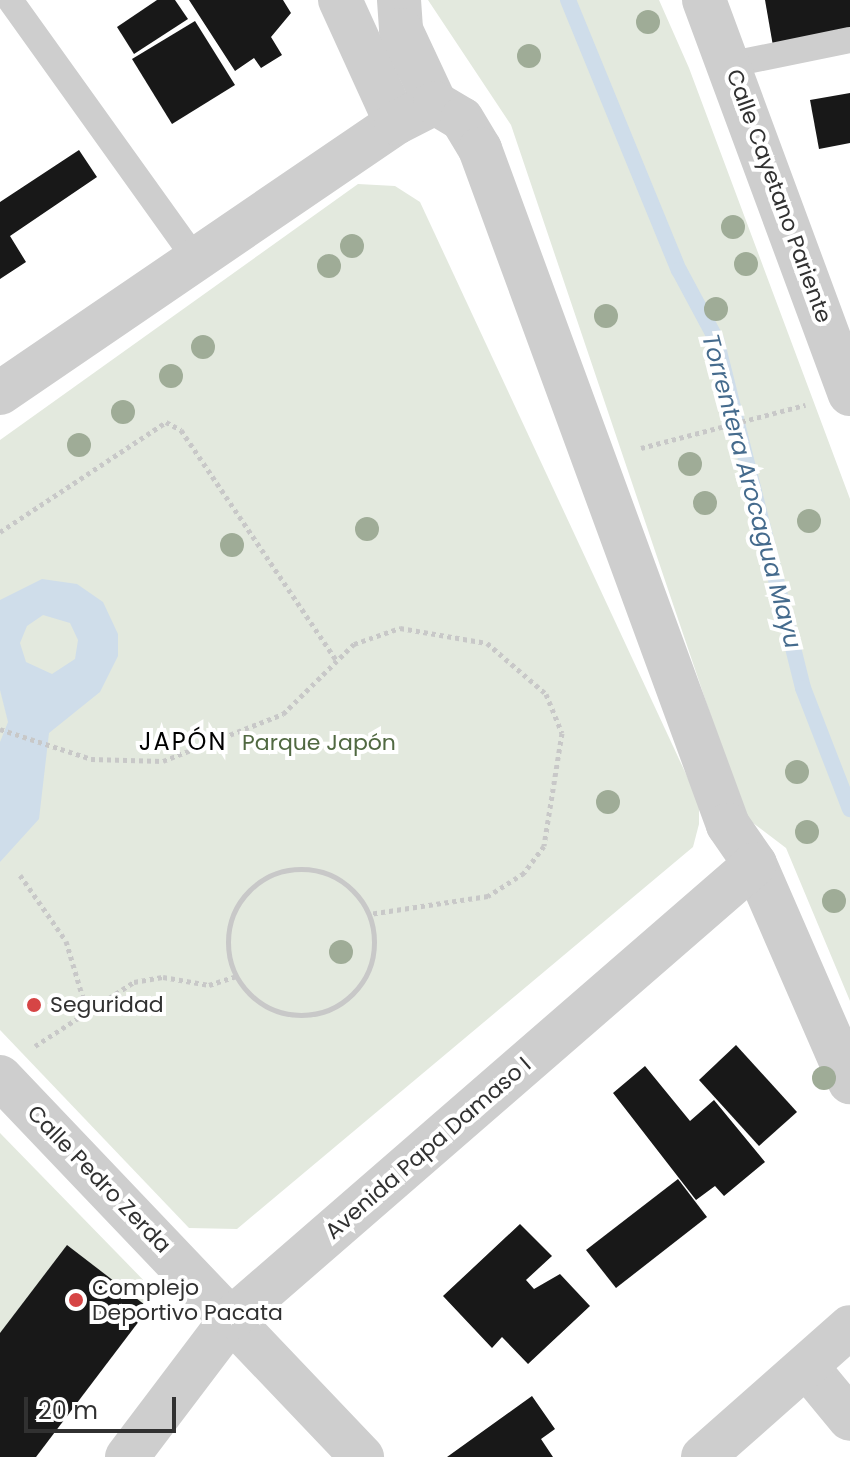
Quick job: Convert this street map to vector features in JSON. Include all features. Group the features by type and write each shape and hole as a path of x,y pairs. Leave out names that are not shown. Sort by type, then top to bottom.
{"street":[{"path":"340,0 396,123"},
{"path":"399,0 401,30 435,103 462,119 480,149 728,825 755,864 850,1082"},
{"name":"Calle Cayetano Pariente","path":"704,0 732,64 850,393"},
{"path":"0,393 193,256 396,123 435,103"},
{"name":"Avenida Papa Damaso I","path":"127,1457 233,1317 755,864"},
{"name":"Calle Pedro Zerda","path":"14,1063 233,1317 362,1457"},
{"path":"703,1457 850,1327"},
{"path":"807,1367 850,1419"}],"lane":[{"path":"10,0 193,256"},
{"path":"732,64 850,40"}],"path":[{"path":"593,460 773,415"},
{"path":"0,532 166,422 181,430 336,660"},
{"path":"0,729 91,759 163,761 283,714 354,644 400,628 487,643 546,694 562,733 548,832 524,873 488,896 369,914"},
{"path":"317,869 339,878 369,914 375,937 362,983 322,1013 272,1010 236,976 228,953 235,907 270,874 317,869"},
{"path":"20,875 66,941 88,1015"},
{"path":"14,1063 134,982 163,977 209,985 236,976"}],"green space":[{"path":"428,0 659,0 689,68 850,499 850,1001 786,848 745,817 511,125"},
{"name":"Parque Japón","path":"358,184 395,186 420,202 699,802 699,824 693,847 237,1229 189,1228 0,1030 0,440"},
{"name":"Complejo Deportivo Pacata","path":"0,1133 155,1292 36,1457 0,1457"}],"water":[{"path":"42,579 77,584 103,602 118,634 118,656 100,692 49,733 39,819 0,862 0,742 8,722 0,690 0,600","holes":["43,615 70,623 78,640 75,659 52,674 26,662 20,643 27,626"]}],"building":[{"path":"157,0 175,0 188,19 134,54 117,27"},
{"path":"189,0 283,0 291,13 271,37 282,55 261,68 254,58 235,71"},
{"path":"765,0 850,0 850,31 773,46"},
{"path":"195,21 235,85 172,124 132,59"},
{"path":"850,93 850,143 819,149 810,100"},
{"path":"79,150 97,177 10,236 26,262 0,279 0,202"},
{"path":"736,1045 797,1112 759,1146 699,1080"},
{"path":"645,1066 690,1121 714,1100 765,1162 724,1196 715,1186 696,1200 613,1093"},
{"path":"678,1179 707,1217 616,1288 586,1250"},
{"path":"520,1224 552,1256 526,1280 534,1289 560,1274 590,1306 528,1364 502,1337 492,1348 443,1296"},
{"name":"Complejo Deportivo Pacata","path":"67,1245 149,1308 36,1457 0,1457 0,1333"},
{"path":"532,1396 555,1429 541,1439 553,1457 447,1457"}],"waterway":[{"name":"Torrentera Arocagua Mayu","path":"568,0 679,270 716,339 803,688 850,809"}],"place":[{"name":"Seguridad","path":"34,1005"},
{"name":"Complejo Deportivo Pacata","path":"76,1300"}],"district":[{"name":"JAPÓN","path":"183,742"}]}
